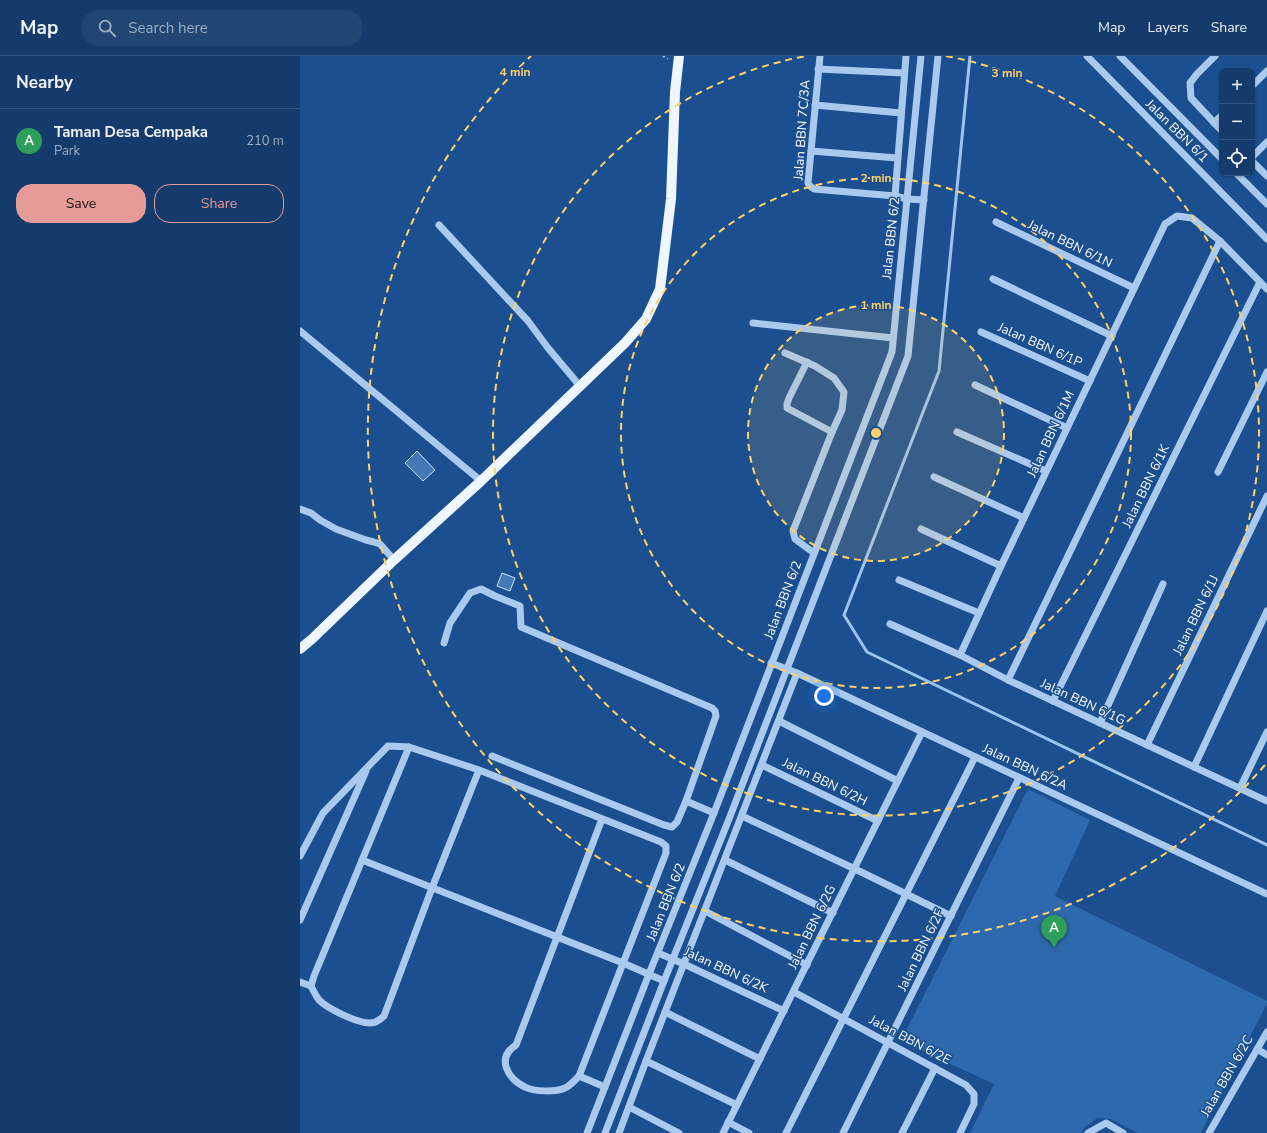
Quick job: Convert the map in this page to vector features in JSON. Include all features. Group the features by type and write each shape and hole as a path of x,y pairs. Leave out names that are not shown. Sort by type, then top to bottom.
{"main road":[{"path":"300,649 394,560 481,481 625,343 646,319 660,289 671,199 675,92 679,56"}],"street":[{"name":"Jalan BBN 7C/3A","path":"820,56 808,183 810,186 814,189 924,200"},
{"path":"895,196 906,56"},
{"name":"Jalan BBN 6/2","path":"587,1133 714,813 892,352 921,56"},
{"path":"605,1133 729,819 908,356 938,56"},
{"name":"Jalan BBN 6/1","path":"1087,56 1267,239"},
{"name":"Jalan BBN 6/1","path":"1120,56 1219,156"},
{"path":"1216,56 1190,83 1191,98 1219,128"},
{"path":"818,69 904,73"},
{"path":"1255,83 1267,71"},
{"path":"815,105 902,113"},
{"path":"1214,123 1219,118"},
{"path":"1255,153 1267,142"},
{"path":"811,151 897,158"},
{"path":"1255,164 1267,176"},
{"path":"1239,176 1267,204"},
{"name":"Jalan BBN 6/1M","path":"960,655 1046,471 1165,224 1177,216 1192,218 1220,241"},
{"name":"Jalan BBN 6/1N","path":"996,222 1134,288"},
{"path":"440,225 528,321 548,348 580,386"},
{"path":"1008,680 1220,241 1267,289"},
{"path":"993,279 1112,336"},
{"name":"Jalan BBN 6/1K","path":"1053,701 1260,282"},
{"path":"753,323 893,338"},
{"path":"300,331 481,481"},
{"name":"Jalan BBN 6/1P","path":"980,332 1090,381"},
{"path":"785,353 808,362 834,378 844,392 842,410 793,530 795,539 814,553"},
{"path":"808,362 789,398 787,408 832,432"},
{"path":"1218,472 1267,372"},
{"path":"976,385 1067,428"},
{"path":"957,432 1046,471"},
{"path":"934,477 1024,518"},
{"name":"Jalan BBN 6/1J","path":"1147,745 1267,496"},
{"path":"300,509 310,513 336,529 380,544 394,560"},
{"path":"921,529 1001,566"},
{"path":"899,580 979,613"},
{"path":"1100,723 1163,584"},
{"path":"444,643 450,622 470,593 482,589 520,606 521,627 712,708 715,711 716,716 686,801 677,822 672,827 492,756"},
{"path":"1194,767 1267,612"},
{"name":"Jalan BBN 6/1G","path":"890,624 960,655 1008,680 1267,801"},
{"name":"Jalan BBN 6/2A","path":"771,663 797,673 1267,894"},
{"path":"619,1133 797,673"},
{"path":"779,721 898,780"},
{"name":"Jalan BBN 6/2G","path":"723,1133 922,732"},
{"path":"1240,788 1267,732"},
{"path":"300,856 323,813 388,746 409,747 479,770 662,842 666,846 666,853 579,1076 565,1088 549,1090 525,1088 507,1072 505,1063 508,1051 516,1045 602,819"},
{"path":"311,986 409,747"},
{"path":"786,1133 975,757"},
{"name":"Jalan BBN 6/2H","path":"762,765 878,820"},
{"path":"300,920 368,766"},
{"path":"300,982 311,986 319,999 339,1014 369,1023 378,1021 384,1016 432,888 479,770"},
{"name":"Jalan BBN 6/2F","path":"843,1133 1020,778"},
{"path":"686,801 714,813"},
{"path":"742,816 951,916"},
{"path":"362,860 623,963 664,981"},
{"path":"725,860 833,913"},
{"path":"705,911 807,965"},
{"name":"Jalan BBN 6/2K","path":"658,953 784,1011"},
{"name":"Jalan BBN 6/2E","path":"794,992 966,1084 974,1094 974,1104 960,1133"},
{"path":"665,1012 760,1059"},
{"name":"Jalan BBN 6/2C","path":"1209,1133 1267,1032"},
{"path":"1257,1049 1267,1055"},
{"path":"646,1061 737,1105"},
{"path":"902,1133 935,1068"},
{"path":"579,1076 605,1087"},
{"path":"629,1107 679,1133"},
{"path":"728,1122 749,1133"},
{"path":"1088,1133 1106,1123 1123,1133"}],"shaded area":[{"path":"1028,789 1090,820 1055,896 1267,1001 1267,1004 1201,1133 1138,1133 1111,1119 1097,1118 1084,1128 1082,1133 970,1133 994,1084 901,1041"}],"building":[{"path":"417,451 435,470 423,481 405,463"},
{"path":"502,573 515,578 510,591 497,586"}],"waterway":[{"path":"970,56 939,371 844,615 867,652 1267,845"}],"place":[{"name":"Taman Desa Cempaka","path":"1054,948"}]}
